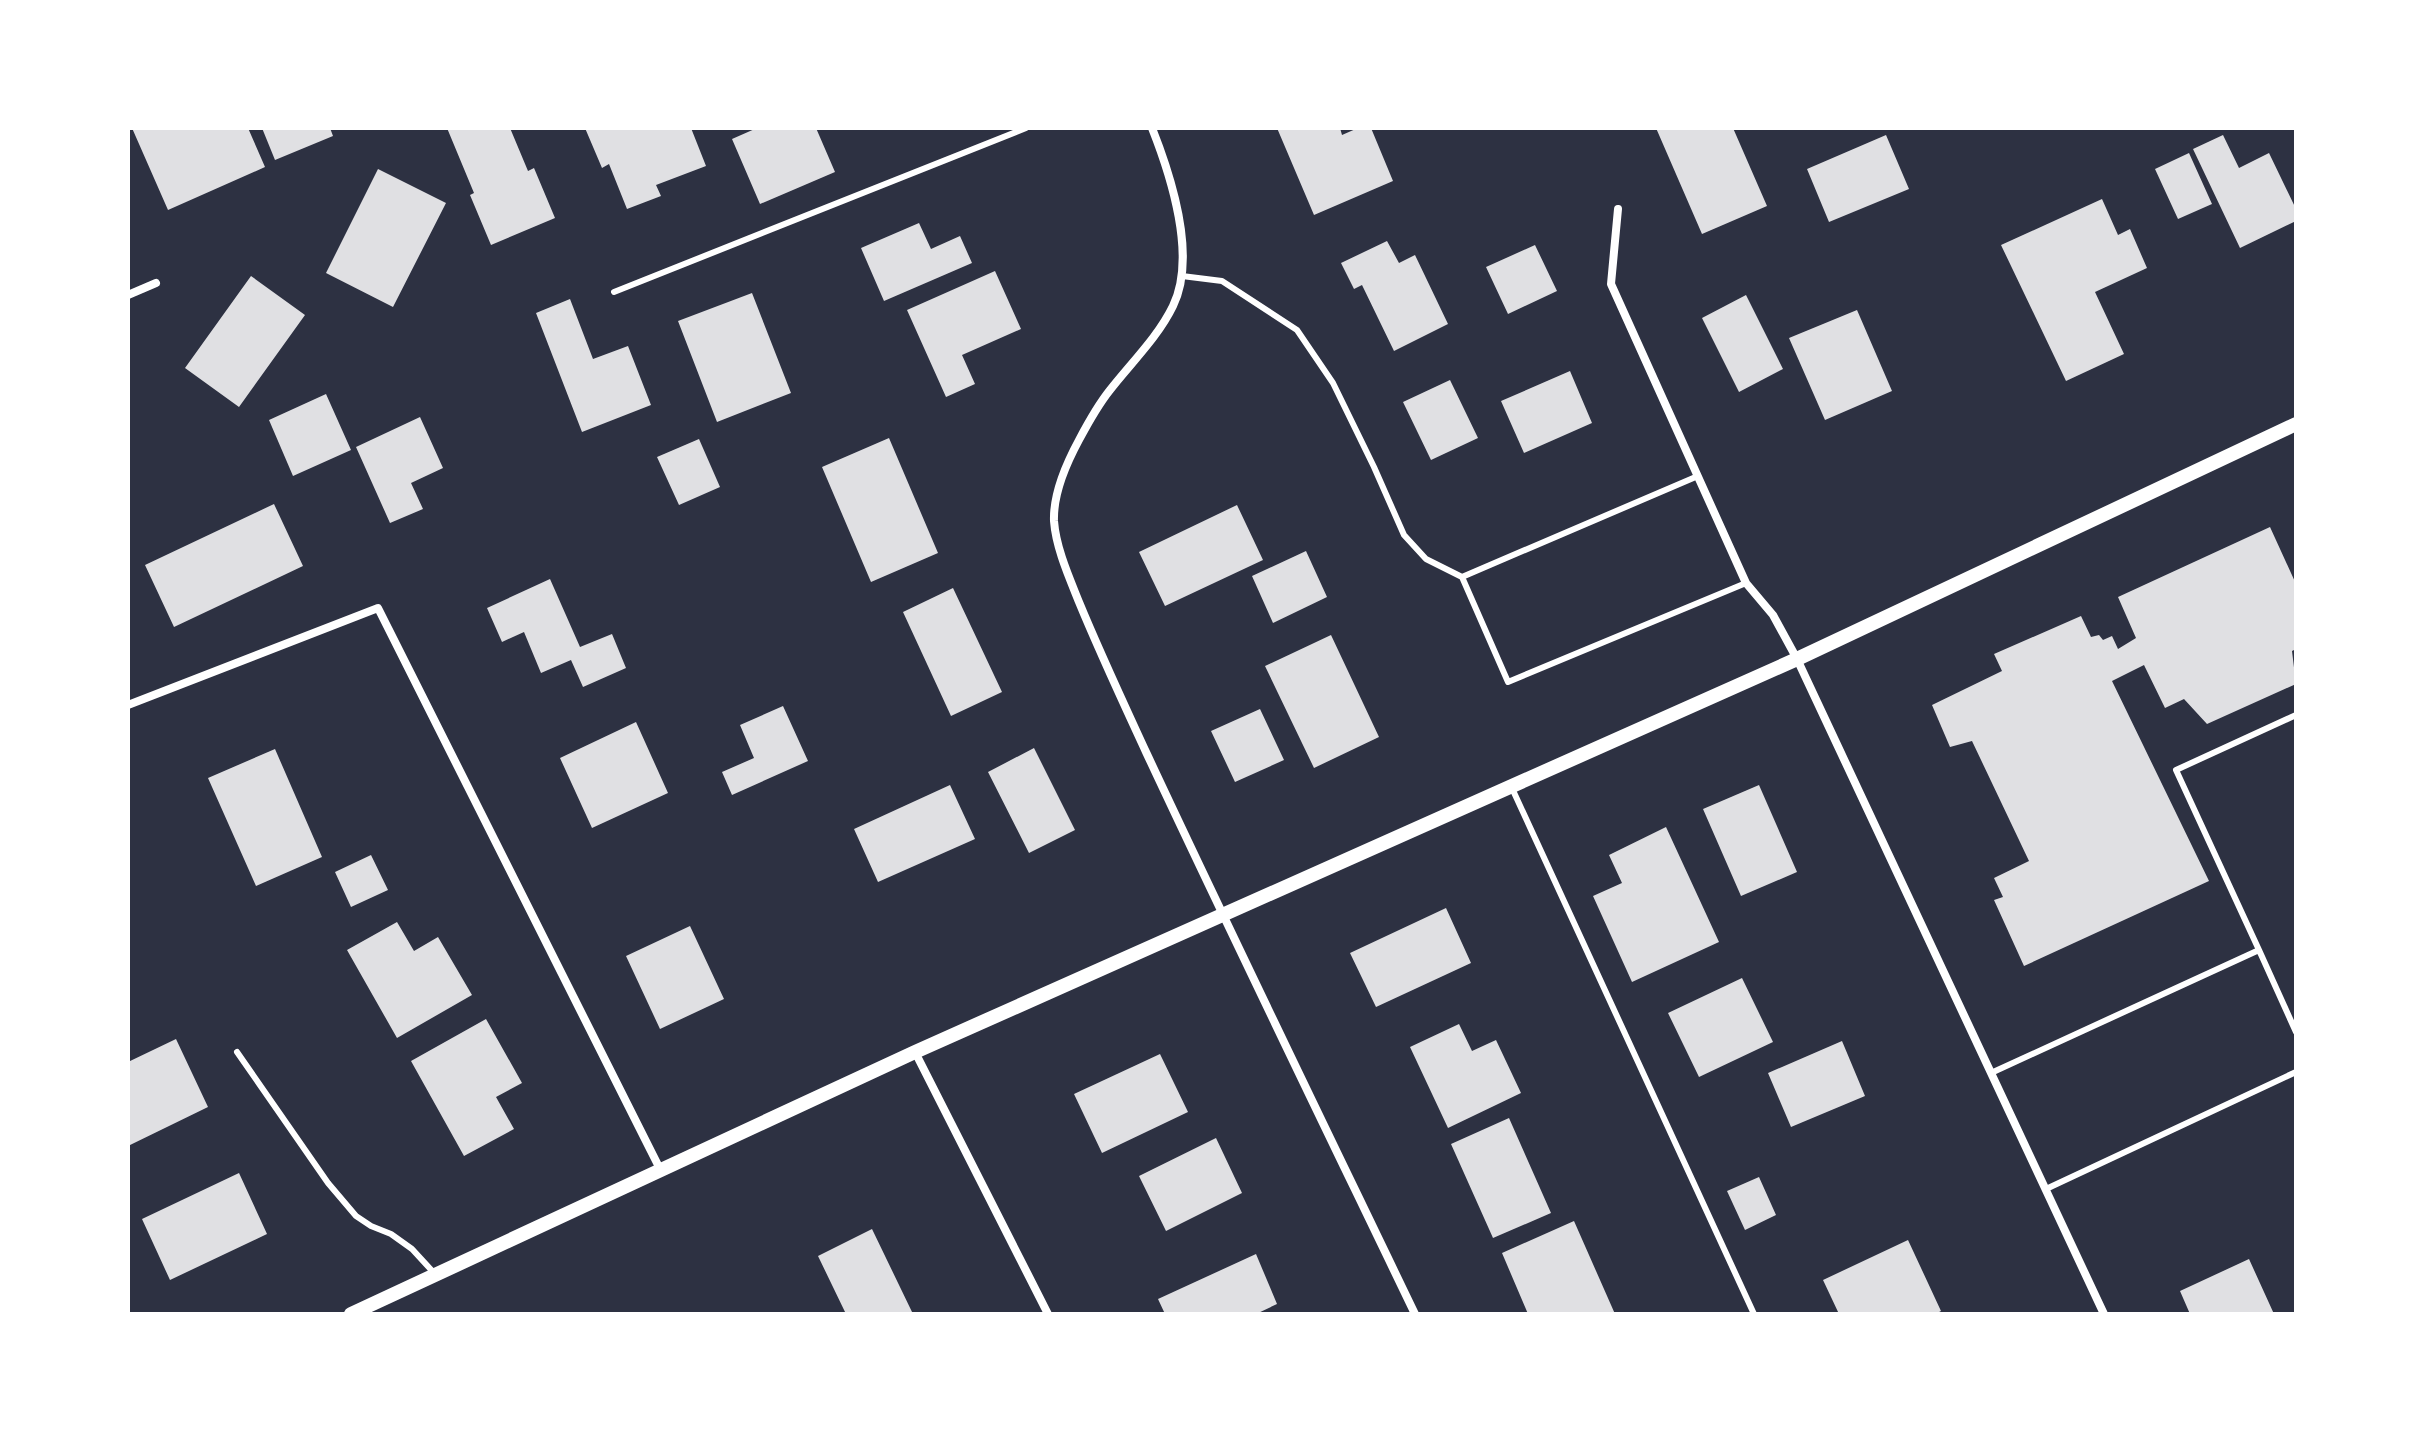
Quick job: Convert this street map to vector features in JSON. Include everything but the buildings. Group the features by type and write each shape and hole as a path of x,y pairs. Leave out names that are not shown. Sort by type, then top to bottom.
{"street":[{"path":"1152,128 1178,220 1182,276 1174,304 1163,323 1107,393 1071,453 1061,481 1054,519 1062,556 1090,628 1222,914 1415,1314"},
{"path":"1618,209 1611,284 1746,583 1773,615 1797,659 2104,1314"},
{"path":"128,295 156,283"},
{"path":"351,1314 915,1052 1797,659 2296,424"},
{"path":"128,705 378,608 660,1169"},
{"path":"915,1052 1048,1314"}],"lane":[{"path":"614,292 1026,128"},
{"path":"1182,276 1222,281 1297,330 1333,383 1404,535 1426,559 1462,577 1508,682 1746,583"},
{"path":"1462,577 1698,476"},
{"path":"2296,715 2176,770 2296,1032"},
{"path":"1511,786 1754,1314"},
{"path":"1991,1073 2259,950"},
{"path":"237,1052 328,1183 356,1216 412,1249 435,1274"},
{"path":"2046,1189 2296,1072"}]}
